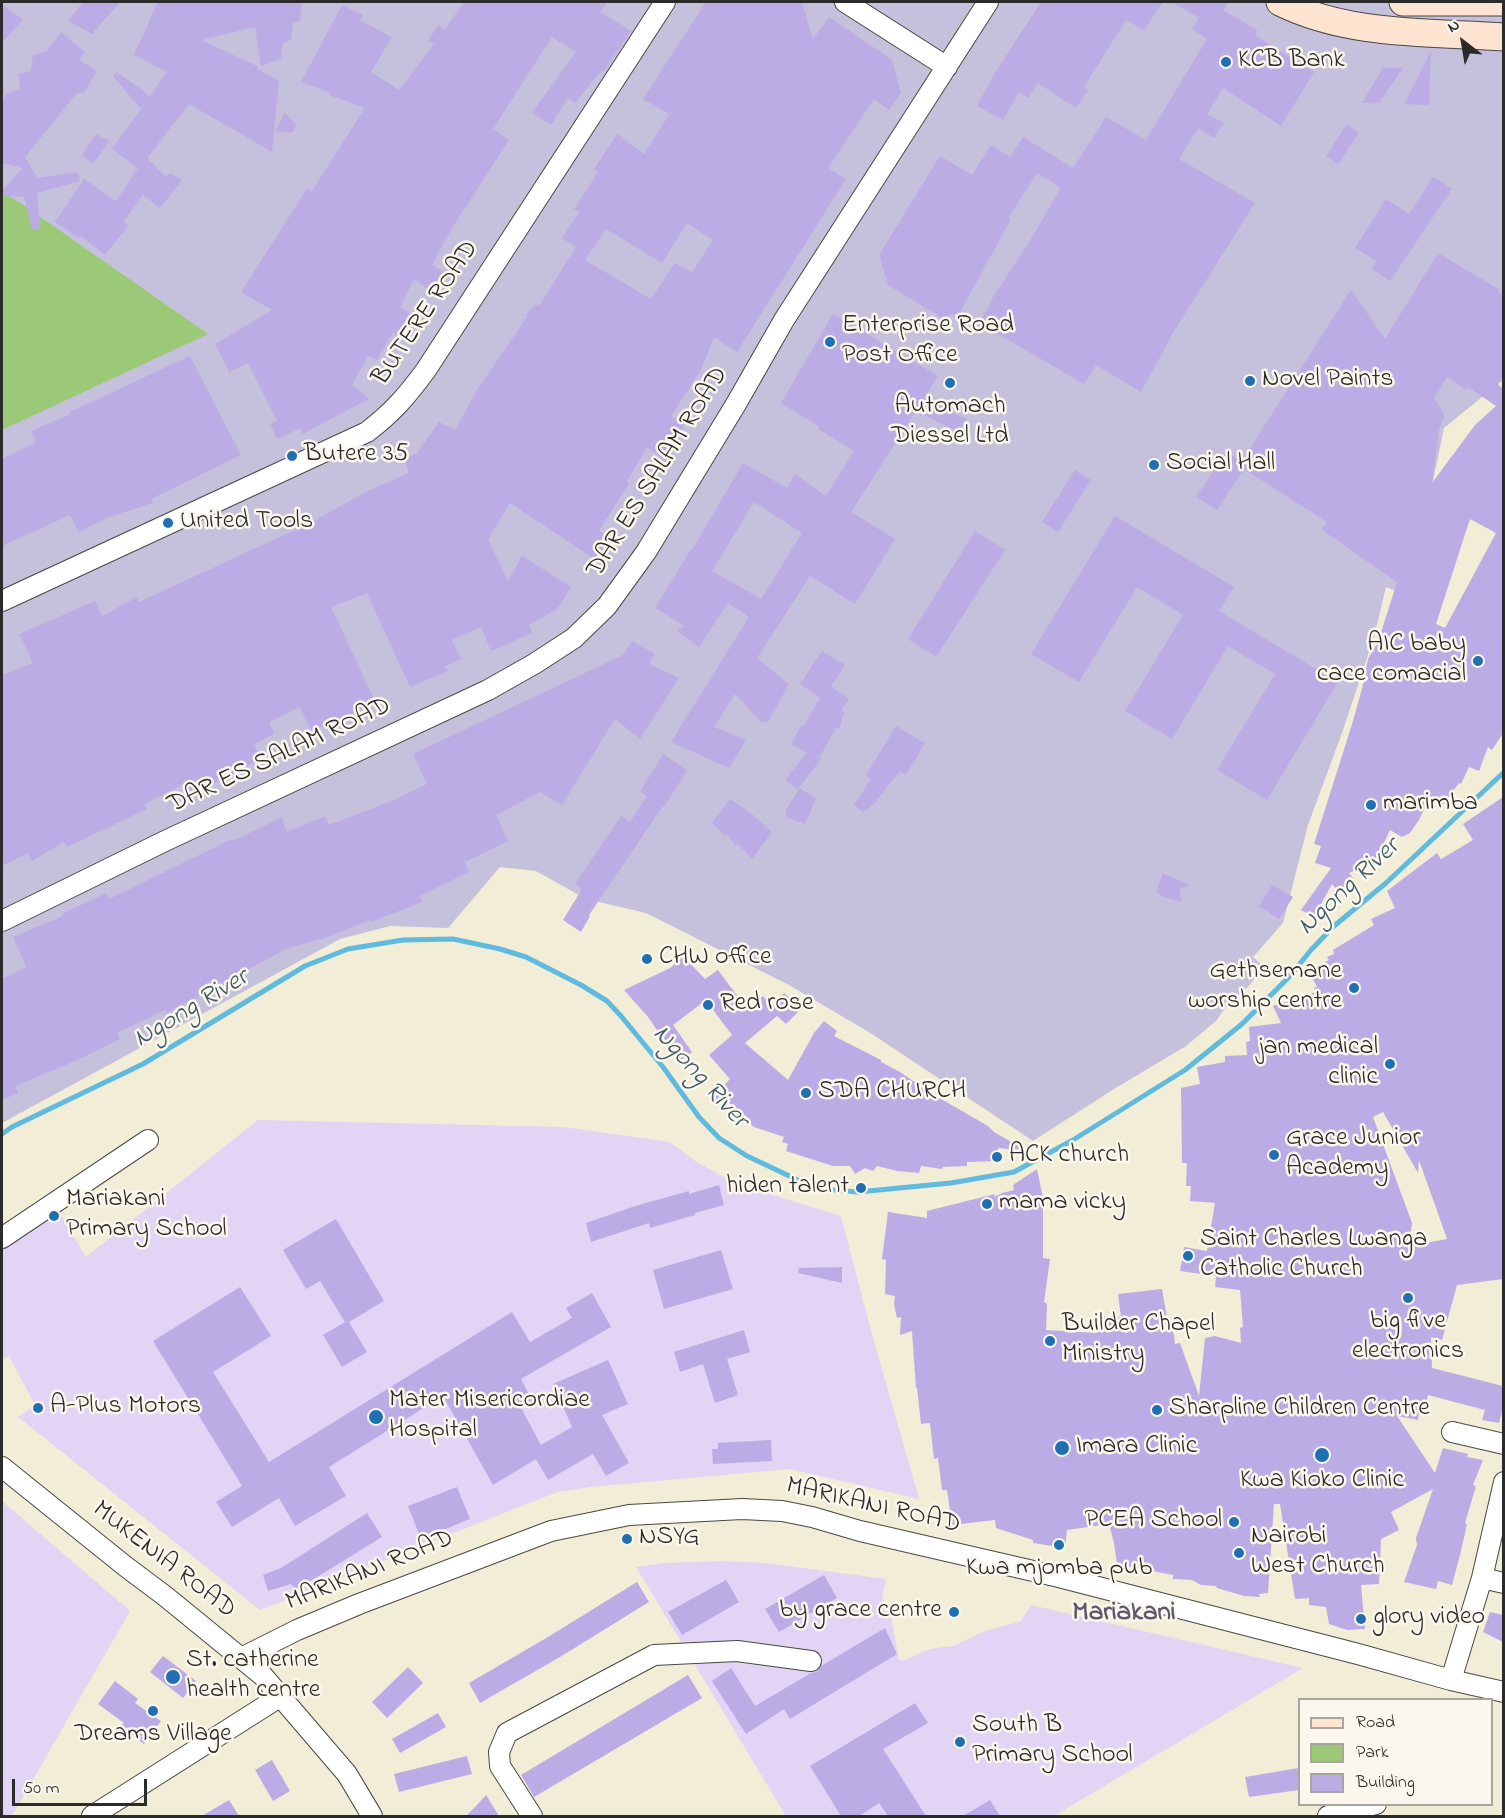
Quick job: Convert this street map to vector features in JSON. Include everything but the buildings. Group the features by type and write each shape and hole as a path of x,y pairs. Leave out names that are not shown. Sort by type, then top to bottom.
{"main road":[{"path":"1280,2 1308,14 1374,29 1503,37"},
{"path":"1403,2 1503,2"}],"street":[{"name":"BUTERE ROAD","path":"2,601 367,432 390,414 426,370 665,2"},
{"path":"845,2 946,67"},
{"name":"DAR ES SALAM ROAD","path":"2,921 165,841 488,690 574,638 607,606 646,552 784,320 988,2"},
{"path":"2,1238 148,1140"},
{"path":"1452,1432 1503,1444"},
{"name":"MUKENIA ROAD","path":"2,1467 263,1676 347,1774 372,1816"},
{"path":"1451,1680 1482,1578 1503,1482"},
{"name":"MARIKANI ROAD","path":"241,1658 297,1630 359,1604 551,1531 628,1515 742,1509 782,1511 812,1517 860,1531 1059,1577 1503,1692"},
{"path":"1482,1578 1503,1583"},
{"path":"532,1816 500,1766 499,1752 507,1733 654,1655 737,1651 811,1661"},
{"path":"92,1816 280,1696"},
{"path":"1328,1816 1368,1806"}],"shaded area":[{"path":"2,2 1503,2 1503,380 1444,428 1426,514 1396,591 1386,587 1374,637 1308,825 1283,923 1253,957 1264,967 1248,987 1228,1004 1216,1021 1186,1046 1033,1141 872,1034 789,985 646,913 586,899 536,871 500,867 448,928 390,926 340,939 2,1123"},
{"path":"258,1120 563,1127 670,1142 695,1161 722,1176 766,1193 841,1216 919,1499 790,1469 557,1492 260,1610 18,1417 35,1405 9,1356 2,1360 2,1243 54,1203 86,1257"},
{"path":"2,1501 130,1611 12,1816 2,1816"},
{"name":"South B Primary School","path":"722,1561 765,1563 886,1579 882,1598 890,1612 899,1659 902,1661 930,1649 953,1646 985,1631 1021,1621 1031,1605 1303,1668 1054,1816 786,1816 636,1567 665,1563"}],"green space":[{"path":"2,191 26,207 208,334 2,430"}],"waterway":[{"name":"Ngong River","path":"2,1134 12,1127 143,1064 305,966 348,949 403,940 453,939 526,957 607,1001 663,1067 699,1117 719,1138 747,1156 802,1182 833,1190 858,1192 951,1183 1014,1172 1073,1140 1185,1070 1242,1024 1289,977 1334,926 1386,883 1504,772"}],"place":[{"name":"KCB Bank","path":"1226,62"},
{"name":"Enterprise Road Post Office","path":"830,342"},
{"name":"Novel Paints","path":"1250,381"},
{"name":"Automach Diessel Ltd","path":"950,383"},
{"name":"Butere 35","path":"292,456"},
{"name":"Social Hall","path":"1154,465"},
{"name":"United Tools","path":"168,523"},
{"name":"AIC baby cace comacial","path":"1478,661"},
{"name":"marimba","path":"1371,805"},
{"name":"CHW office","path":"647,959"},
{"name":"Gethsemane worship centre","path":"1354,988"},
{"name":"Red rose","path":"708,1005"},
{"name":"jan medical clinic","path":"1390,1064"},
{"name":"SDA CHURCH","path":"806,1093"},
{"name":"Grace Junior Academy","path":"1274,1155"},
{"name":"ACK church","path":"997,1157"},
{"name":"hiden talent","path":"861,1188"},
{"name":"mama vicky","path":"987,1204"},
{"name":"Mariakani Primary School","path":"54,1216"},
{"name":"Saint Charles Lwanga Catholic Church","path":"1188,1256"},
{"name":"big five electronics","path":"1408,1298"},
{"name":"Builder Chapel Ministry","path":"1050,1341"},
{"name":"A-Plus Motors","path":"38,1408"},
{"name":"Sharpline Children Centre","path":"1157,1410"},
{"name":"Mater Misericordiae Hospital","path":"376,1417"},
{"name":"Imara Clinic","path":"1062,1448"},
{"name":"Kwa Kioko Clinic","path":"1322,1455"},
{"name":"PCEA School","path":"1234,1522"},
{"name":"NSYG","path":"627,1539"},
{"name":"Kwa mjomba pub","path":"1059,1545"},
{"name":"Nairobi West Church","path":"1239,1553"},
{"name":"by grace centre","path":"954,1612"},
{"name":"glory video","path":"1361,1619"},
{"name":"St. catherine health centre","path":"173,1677"},
{"name":"Dreams Village","path":"153,1711"},
{"name":"South B Primary School","path":"960,1742"}],"district":[{"name":"Mariakani","path":"1124,1615"}]}
